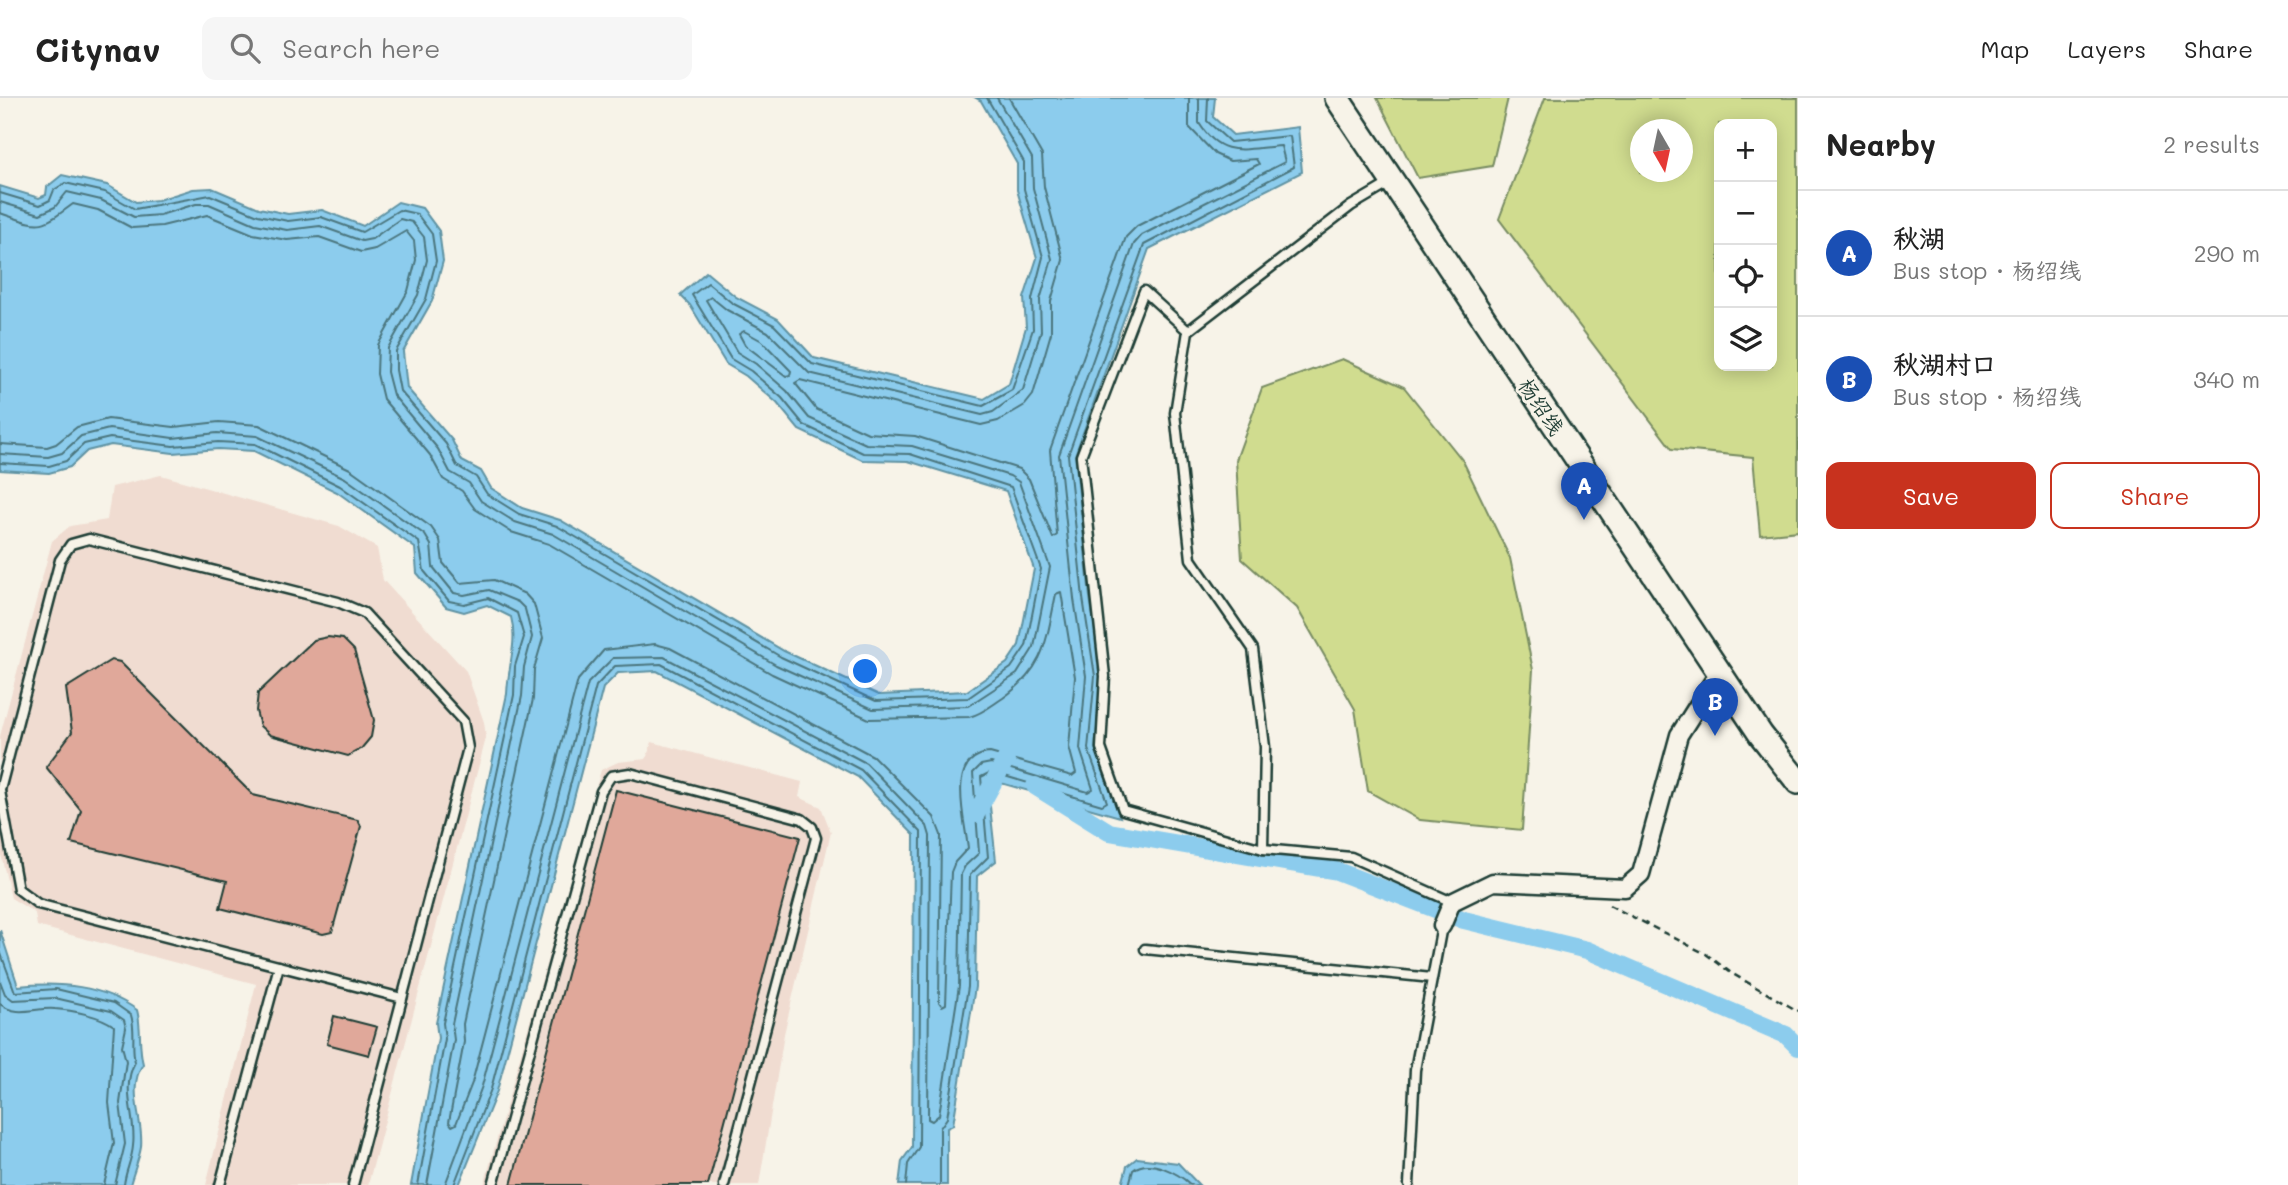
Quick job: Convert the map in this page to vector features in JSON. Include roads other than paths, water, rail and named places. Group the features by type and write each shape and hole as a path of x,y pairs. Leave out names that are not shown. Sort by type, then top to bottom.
{"main road":[{"name":"杨绍线","path":"1337,98 1761,735 1798,782"}],"street":[{"path":"1442,926 1452,902 1493,882 1625,888 1641,874 1679,735 1719,672"}],"lane":[{"path":"1263,849 1265,747 1254,649 1191,559 1175,413 1188,331 1351,206 1392,181"},
{"path":"1188,331 1144,291 1081,456 1105,676 1101,748 1123,810 1263,849 1351,856 1452,902"},
{"path":"353,1185 468,748 463,722 364,613 338,602 122,546 89,539 71,544 60,560 0,790 18,889 37,904 402,998"},
{"path":"493,1185 601,791 611,776 630,773 802,819 812,827 816,838 724,1185"},
{"path":"1409,1185 1415,1070 1442,926"},
{"path":"1145,949 1432,978"},
{"path":"220,1185 279,966"}],"water":[{"path":"976,98 1215,98 1213,117 1233,135 1298,127 1302,172 1149,249 1075,455 1090,597 1102,676 1095,748 1120,817 987,779 996,861 977,876 975,987 953,1125 947,1128 947,1185 899,1185 902,1161 912,1147 914,835 858,777 657,671 618,673 603,688 497,1091 459,1185 411,1185 438,1038 436,1023 507,694 513,645 511,617 487,605 464,612 446,607 417,573 415,548 337,492 254,451 218,449 173,453 111,445 87,451 70,467 49,473 0,470 0,186 39,198 46,195 47,187 62,175 107,185 136,202 158,200 193,189 212,188 259,208 288,214 322,210 363,226 398,202 422,208 439,231 443,261 432,301 403,352 407,388 452,440 462,461 481,471 491,488 522,508 560,520 784,651 879,695 967,691 1007,663 1019,645 1034,569 1006,491 908,461 862,460 799,430 777,403 746,376 726,364 690,305 680,295 706,272 736,297 778,319 814,358 984,399 1009,384 1026,327 1024,298 1037,258 1017,190 1017,164 981,101"},
{"path":"0,930 18,986 65,985 95,990 137,1010 143,1064 136,1084 141,1147 130,1185 0,1185"},
{"path":"1137,1158 1178,1163 1199,1185 1122,1185 1127,1166"}],"waterway":[{"path":"976,814 1006,759"},
{"path":"1035,786 1109,832 1337,871 1464,920 1587,950 1786,1035 1798,1047"}],"place":[{"name":"秋湖","path":"1584,520"},
{"name":"秋湖村口","path":"1715,736"}]}
